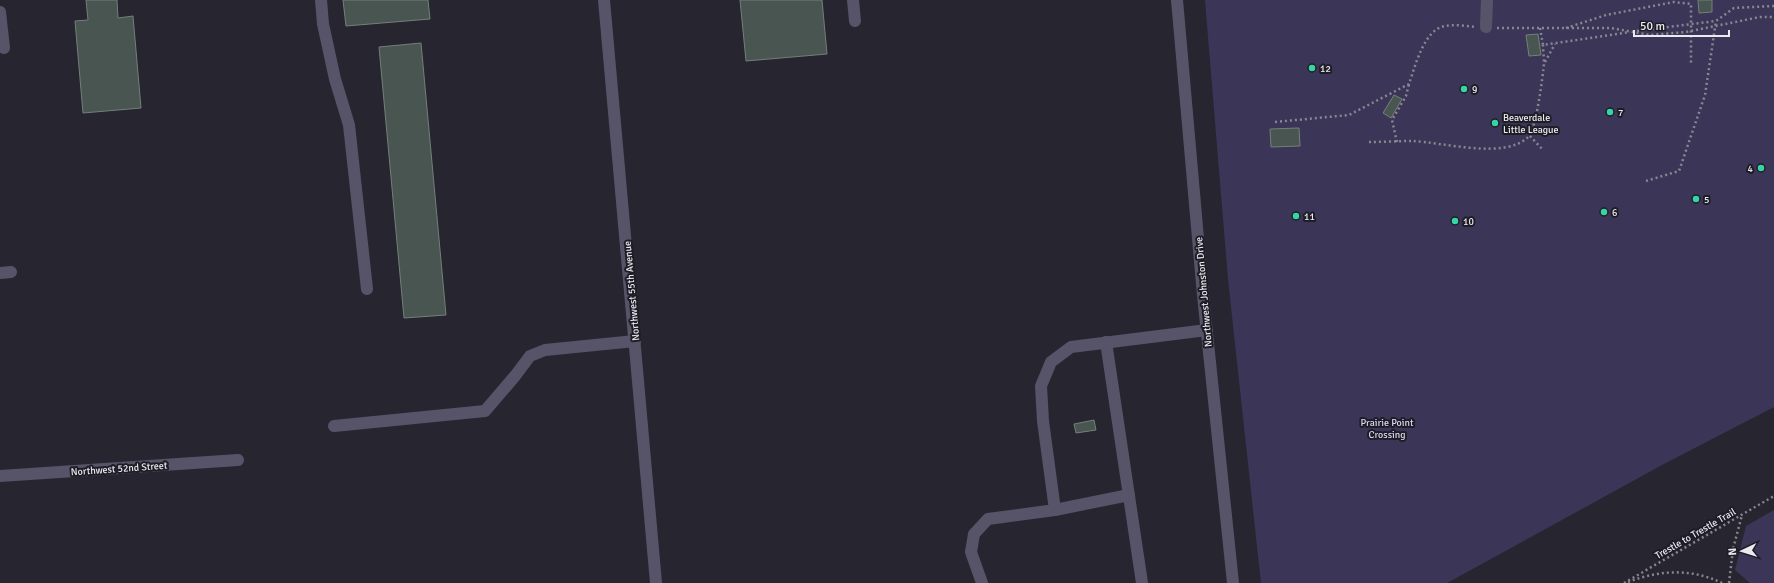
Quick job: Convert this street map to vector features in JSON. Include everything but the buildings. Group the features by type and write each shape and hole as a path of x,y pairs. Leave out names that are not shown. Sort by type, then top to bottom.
{"street":[{"path":"321,0 324,24 335,79 348,125 367,289"},
{"name":"Northwest 55th Avenue","path":"604,0 656,583"},
{"path":"853,0 855,21"},
{"name":"Northwest Johnston Drive","path":"1177,0 1207,330 1233,583"},
{"path":"1486,27 1487,0"},
{"path":"0,12 4,48"},
{"path":"1055,510 1043,421 1041,386 1051,362 1070,347 1207,330"},
{"path":"334,426 485,411 530,356 545,350 635,341"},
{"path":"1106,342 1142,583"},
{"name":"Northwest 52nd Street","path":"0,476 238,460"},
{"path":"982,583 971,552 974,534 988,519 1055,510 1130,495"}],"path":[{"path":"1563,28 1606,15 1674,2 1691,4 1691,64"},
{"path":"1543,45 1716,21 1734,8 1774,6"},
{"path":"1397,142 1392,120 1406,96 1408,84 1426,40 1434,30 1444,26 1612,28 1650,34 1692,30 1760,17 1774,17"},
{"path":"1646,180 1678,171 1705,95 1716,21"},
{"path":"1369,142 1413,141 1456,147 1497,148 1512,146 1530,136 1534,124 1544,63 1540,28"},
{"path":"1544,63 1555,43"},
{"path":"1275,122 1349,115 1408,84"},
{"path":"1530,136 1543,150"},
{"name":"Trestle to Trestle Trail","path":"1624,583 1774,496"},
{"path":"1729,583 1733,549 1742,515"},
{"path":"1624,583 1648,575 1669,572 1701,574 1722,583"}],"green space":[{"name":"Prairie Point Crossing","path":"1205,0 1774,0 1774,407 1662,465 1447,583 1261,583 1228,279"},
{"path":"1774,510 1774,583 1750,583 1735,570 1746,526"}],"place":[{"name":"12","path":"1312,68"},
{"name":"9","path":"1464,89"},
{"name":"7","path":"1610,112"},
{"name":"Beaverdale Little League","path":"1495,123"},
{"name":"4","path":"1761,168"},
{"name":"5","path":"1696,199"},
{"name":"6","path":"1604,212"},
{"name":"11","path":"1296,216"},
{"name":"10","path":"1455,221"}]}
